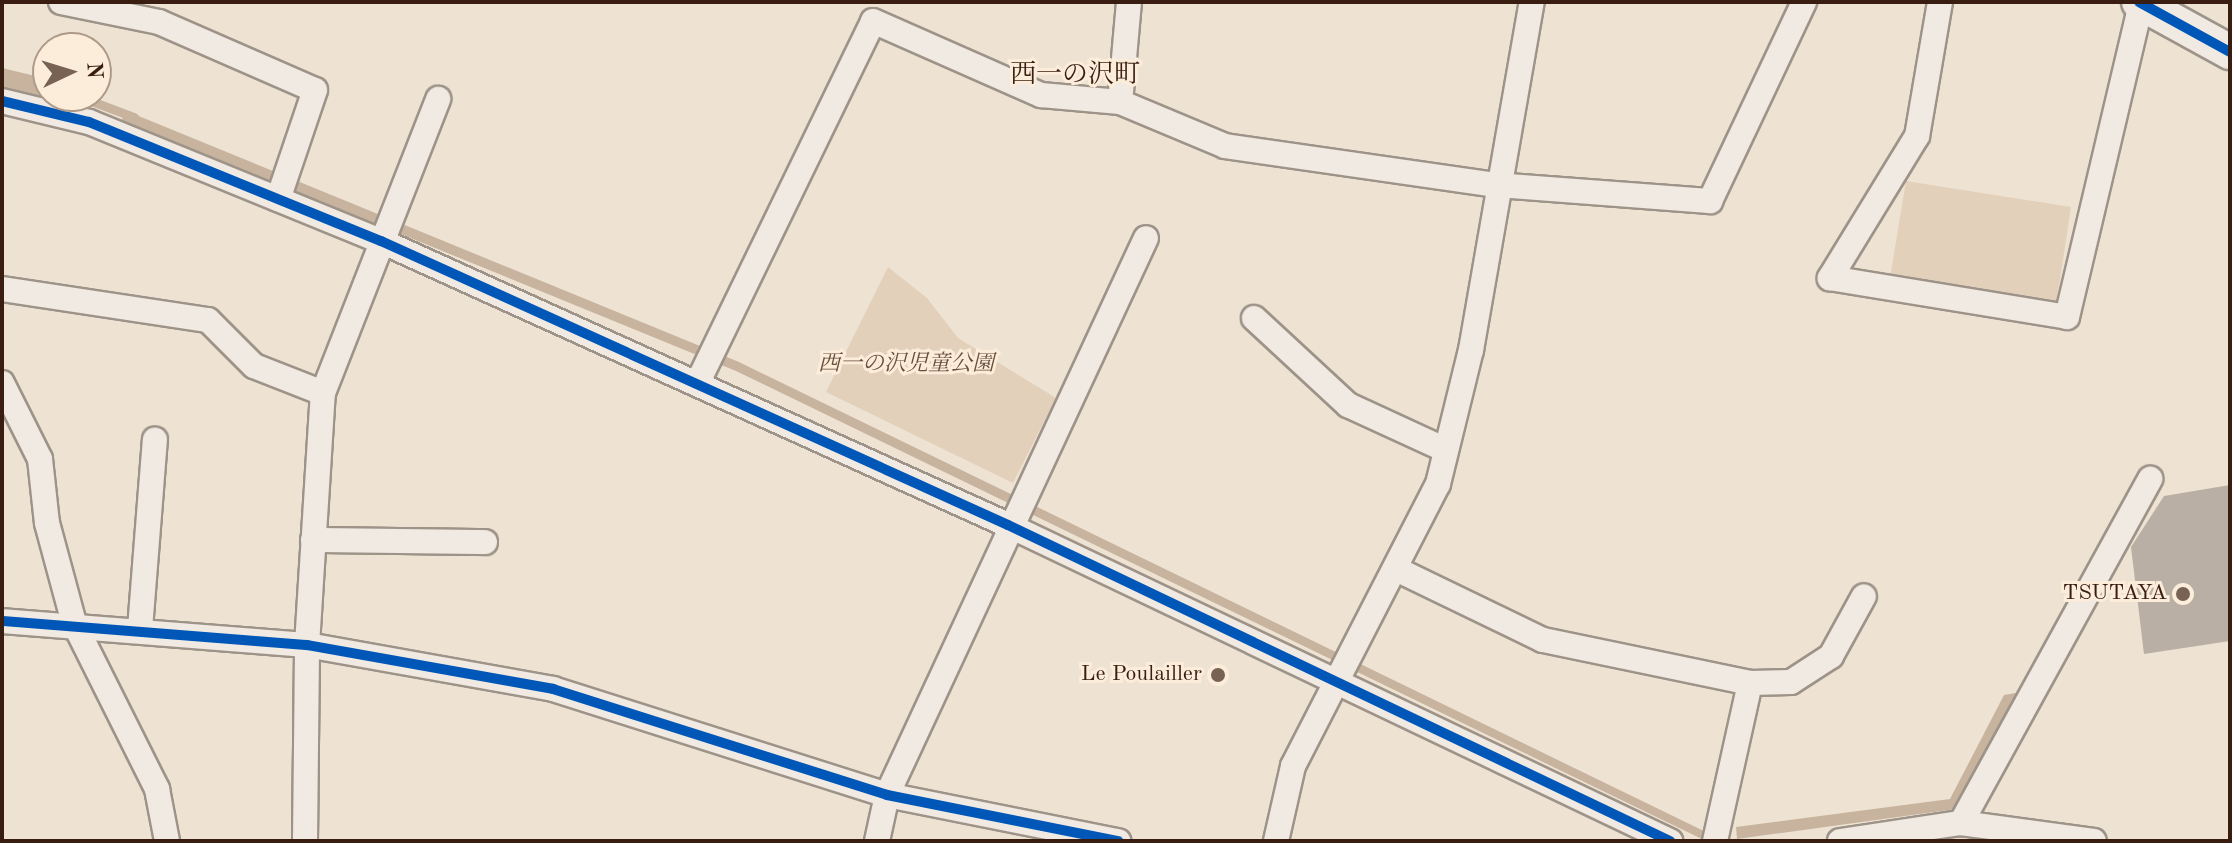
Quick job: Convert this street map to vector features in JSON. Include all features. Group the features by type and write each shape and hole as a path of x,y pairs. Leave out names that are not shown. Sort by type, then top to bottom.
{"street":[{"path":"61,2 159,22 315,90 278,199"},
{"path":"1120,102 1129,2"},
{"path":"1276,841 1293,766 1438,484 1471,350 1497,185 1532,2"},
{"path":"697,384 873,21 1041,95 1120,102 1225,146 1497,185 1710,201 1804,2"},
{"path":"1940,2 1917,136 1830,278 2067,317 2140,2 2230,52"},
{"path":"305,841 307,645 323,393 438,99"},
{"path":"2,101 89,122 381,241 1008,525 1670,841"},
{"path":"877,841 887,795 1008,525 1146,238"},
{"path":"2,289 208,320 254,366 323,393"},
{"path":"1254,318 1348,405 1446,450"},
{"path":"2,383 40,459 47,523 74,623 157,789 167,841"},
{"path":"140,629 155,440"},
{"path":"1961,823 2150,479"},
{"path":"313,540 485,542"},
{"path":"1396,569 1543,640 1750,683 1791,682 1831,656 1864,596"},
{"path":"2,621 74,623 307,645 553,689 887,795 1118,841"},
{"path":"1715,841 1750,683"},
{"path":"1840,841 1961,823 2094,841"}],"green space":[{"path":"1906,181 2071,207 2056,305 1890,278"},
{"name":"西一の沢児童公園","path":"888,267 927,298 958,338 1056,398 1013,483 826,392"}],"shaded area":[{"path":"2,68 32,75 32,95 2,88"},
{"path":"124,110 739,362 1708,833 1706,841 736,371 122,120"},
{"path":"2022,692 1956,809 1737,839 1736,827 1950,799 2004,695"}],"building":[{"name":"TSUTAYA","path":"2230,485 2230,641 2144,654 2131,547 2164,496"}],"waterway":[{"path":"112,109 134,117"}],"cycle path":[{"path":"2139,2 2230,52"},
{"path":"2,101 89,122 381,241 1008,525 1670,841"},
{"path":"2,621 307,645 553,689 887,795 1118,841"}],"place":[{"name":"TSUTAYA","path":"2183,594"},
{"name":"Le Poulailler","path":"1218,675"}],"district":[{"name":"西一の沢町","path":"1075,76"}]}
